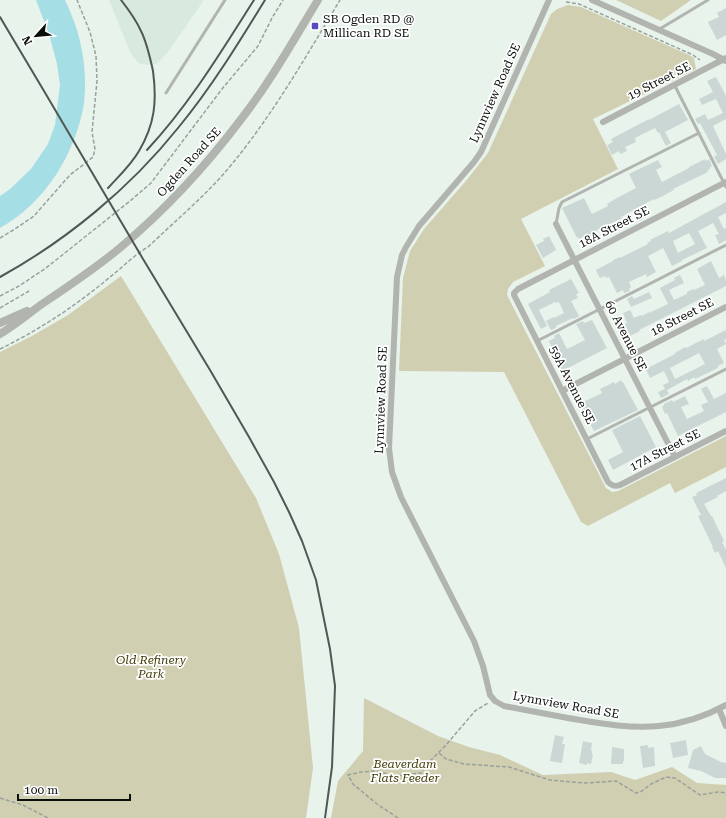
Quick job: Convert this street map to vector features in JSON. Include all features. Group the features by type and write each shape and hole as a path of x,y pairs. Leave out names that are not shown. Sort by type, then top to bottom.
{"street":[{"name":"Ogden Road SE","path":"0,334 120,248 169,203 206,164 240,122 265,86 318,0"},
{"name":"Lynnview Road SE","path":"549,0 481,152 419,226 402,255 397,277 389,448 392,472 401,497 474,641 483,666 490,695 497,703 504,706 594,723 625,727 659,726 691,719 726,705"},
{"path":"592,0 725,60"},
{"name":"19 Street SE","path":"603,122 725,60"},
{"name":"18A Street SE","path":"514,293 518,288 725,184"},
{"name":"60 Avenue SE","path":"556,224 675,457"},
{"name":"59A Avenue SE","path":"514,293 515,299 608,482 614,486"},
{"name":"Ogden Road SE","path":"0,323 41,305"},
{"name":"18 Street SE","path":"562,391 726,307"},
{"name":"17A Street SE","path":"614,486 620,485 726,432"},
{"path":"719,709 726,726"}],"lane":[{"path":"166,93 225,0"},
{"path":"658,30 708,0"},
{"path":"675,86 725,184"},
{"path":"556,224 559,208 562,202 699,133"},
{"path":"537,341 726,245"},
{"path":"586,439 726,369"}],"path":[{"path":"0,238 34,216 70,175 92,157 95,150 92,132 97,81 96,56 90,32 77,0"},
{"path":"0,296 46,268 151,183 222,89 258,46 272,18 284,0"},
{"path":"566,2 579,4 693,55 700,60"},
{"path":"0,308 29,291"},
{"path":"398,818 377,804 353,784 348,775 376,771 395,776 421,773 428,763 439,753 475,712 493,699"},
{"path":"439,753 446,759 464,764 509,767 550,780 584,783 616,781 636,793 666,777 675,778 700,795 718,792 726,793"},
{"path":"0,798 23,805 48,818"}],"shaded area":[{"path":"109,0 204,0 168,52 157,64 146,65 138,63 130,52"}],"green space":[{"path":"616,0 691,0 661,21"},
{"path":"568,5 581,7 689,55 694,58 696,69 593,119 618,169 521,219 545,266 513,282 508,289 507,295 606,488 612,492 618,491 726,436 726,467 675,493 670,483 588,526 581,522 504,372 399,371 403,278 410,251 424,229 488,153 551,14 557,9"},
{"name":"Old Refinery Park","path":"121,276 256,498 279,554 299,628 313,768 306,818 0,818 0,352 32,336 68,315"},
{"name":"Beaverdam Flats Feeder","path":"364,698 438,736 469,747 500,755 543,775 611,772 635,780 672,767 697,783 726,785 726,818 331,818 338,781 363,751"}],"water":[{"path":"36,0 65,0 80,40 85,74 84,103 74,140 56,175 31,205 16,218 0,228 0,196 10,189 31,169 48,144 55,125 60,85 57,64 49,34"}],"building":[{"path":"726,8 726,35 717,40 708,22 719,17 717,13"},
{"path":"716,77 726,96 726,119 713,126 726,154 726,159 718,164 714,157 717,155 700,123 698,124 695,119 705,114 708,120 723,113 716,99 702,105 699,99 713,92 707,81"},
{"path":"679,104 688,120 665,132 671,143 666,146 659,132 658,133 655,128 635,138 636,142 625,147 627,151 620,154 619,151 612,155 607,145 613,142 611,139"},
{"path":"705,159 706,161 709,159 712,166 707,171 708,172 579,239 578,237 577,238 562,208 584,198 592,214 608,206 607,204 636,188 629,174 637,170 658,160 662,167 656,170 662,182"},
{"path":"726,202 726,213 718,217 724,229 726,228 726,240 719,244 715,235 719,234 713,223 698,231 707,248 672,266 663,248 648,256 656,272 647,277 646,274 629,282 631,287 629,289 630,291 624,293 623,290 617,293 609,277 606,278 605,276 600,278 596,270 613,260 648,244 647,243 651,241 650,240 668,231 669,233","holes":["689,233 695,244 678,253 673,241"]},
{"path":"549,236 556,250 543,258 536,245 544,241 543,239"},
{"path":"711,261 719,278 724,275 726,286 630,336 625,324 627,323 623,313 630,310 634,318 668,304 660,288 675,280 674,278 680,275 684,283 669,290 674,300 687,294 687,292 693,289 694,290 705,285 697,269"},
{"path":"571,279 579,293 576,294 578,298 571,301 579,316 556,326 556,328 551,330 546,321 564,313 559,302 555,302 539,310 547,326 541,329 528,304 550,292 549,290"},
{"path":"649,292 652,298 631,307 627,299 632,296 634,299"},
{"path":"592,320 607,348 562,371 549,341 555,338 554,336 559,333 567,349 585,340 576,324 583,321 584,323"},
{"path":"726,330 726,339 724,340 726,344 717,349 724,363 718,366 718,368 695,379 694,377 688,381 687,379 667,390 669,394 661,398 658,392 665,389 663,385 669,382 664,371 650,378 646,369 685,347 686,348 704,339 704,341","holes":["699,353 705,364 675,379 670,368"]},
{"path":"621,380 638,410 594,431 579,404 602,393 600,389 614,382 615,384"},
{"path":"707,386 714,399 726,393 726,412 678,436 667,413 665,414 662,407 664,404 672,400 673,402 685,396 689,404 681,407 687,419 704,411 701,405 708,402 701,389"},
{"path":"640,416 656,447 613,470 608,460 623,452 612,430"},
{"path":"726,478 726,491 704,504 712,516 724,541 722,542 726,550 726,568 718,551 715,553 712,547 698,516 701,515 692,497 697,495 696,493"},
{"path":"555,735 564,737 562,744 565,744 562,763 550,761"},
{"path":"686,740 688,755 673,758 670,743"},
{"path":"583,741 592,743 591,751 593,754 591,764 587,763 587,765 579,763"},
{"path":"648,745 648,748 654,747 655,766 643,768 640,746"},
{"path":"701,746 705,754 726,763 726,778 715,778 701,771 688,768 693,750"},
{"path":"612,747 624,749 623,764 611,764"}],"railway":[{"path":"108,188 129,166 139,151 152,122 155,102 153,71 147,45 137,23 121,0"},
{"path":"147,150 191,96 254,0"},
{"path":"0,277 49,247 73,229 118,192 139,171 178,128 202,97 265,0"},
{"path":"0,17 249,437 274,482 302,541 316,580 330,649 335,686 332,767 325,818"}],"place":[{"name":"SB Ogden RD @ Millican RD SE","path":"315,26"}]}
